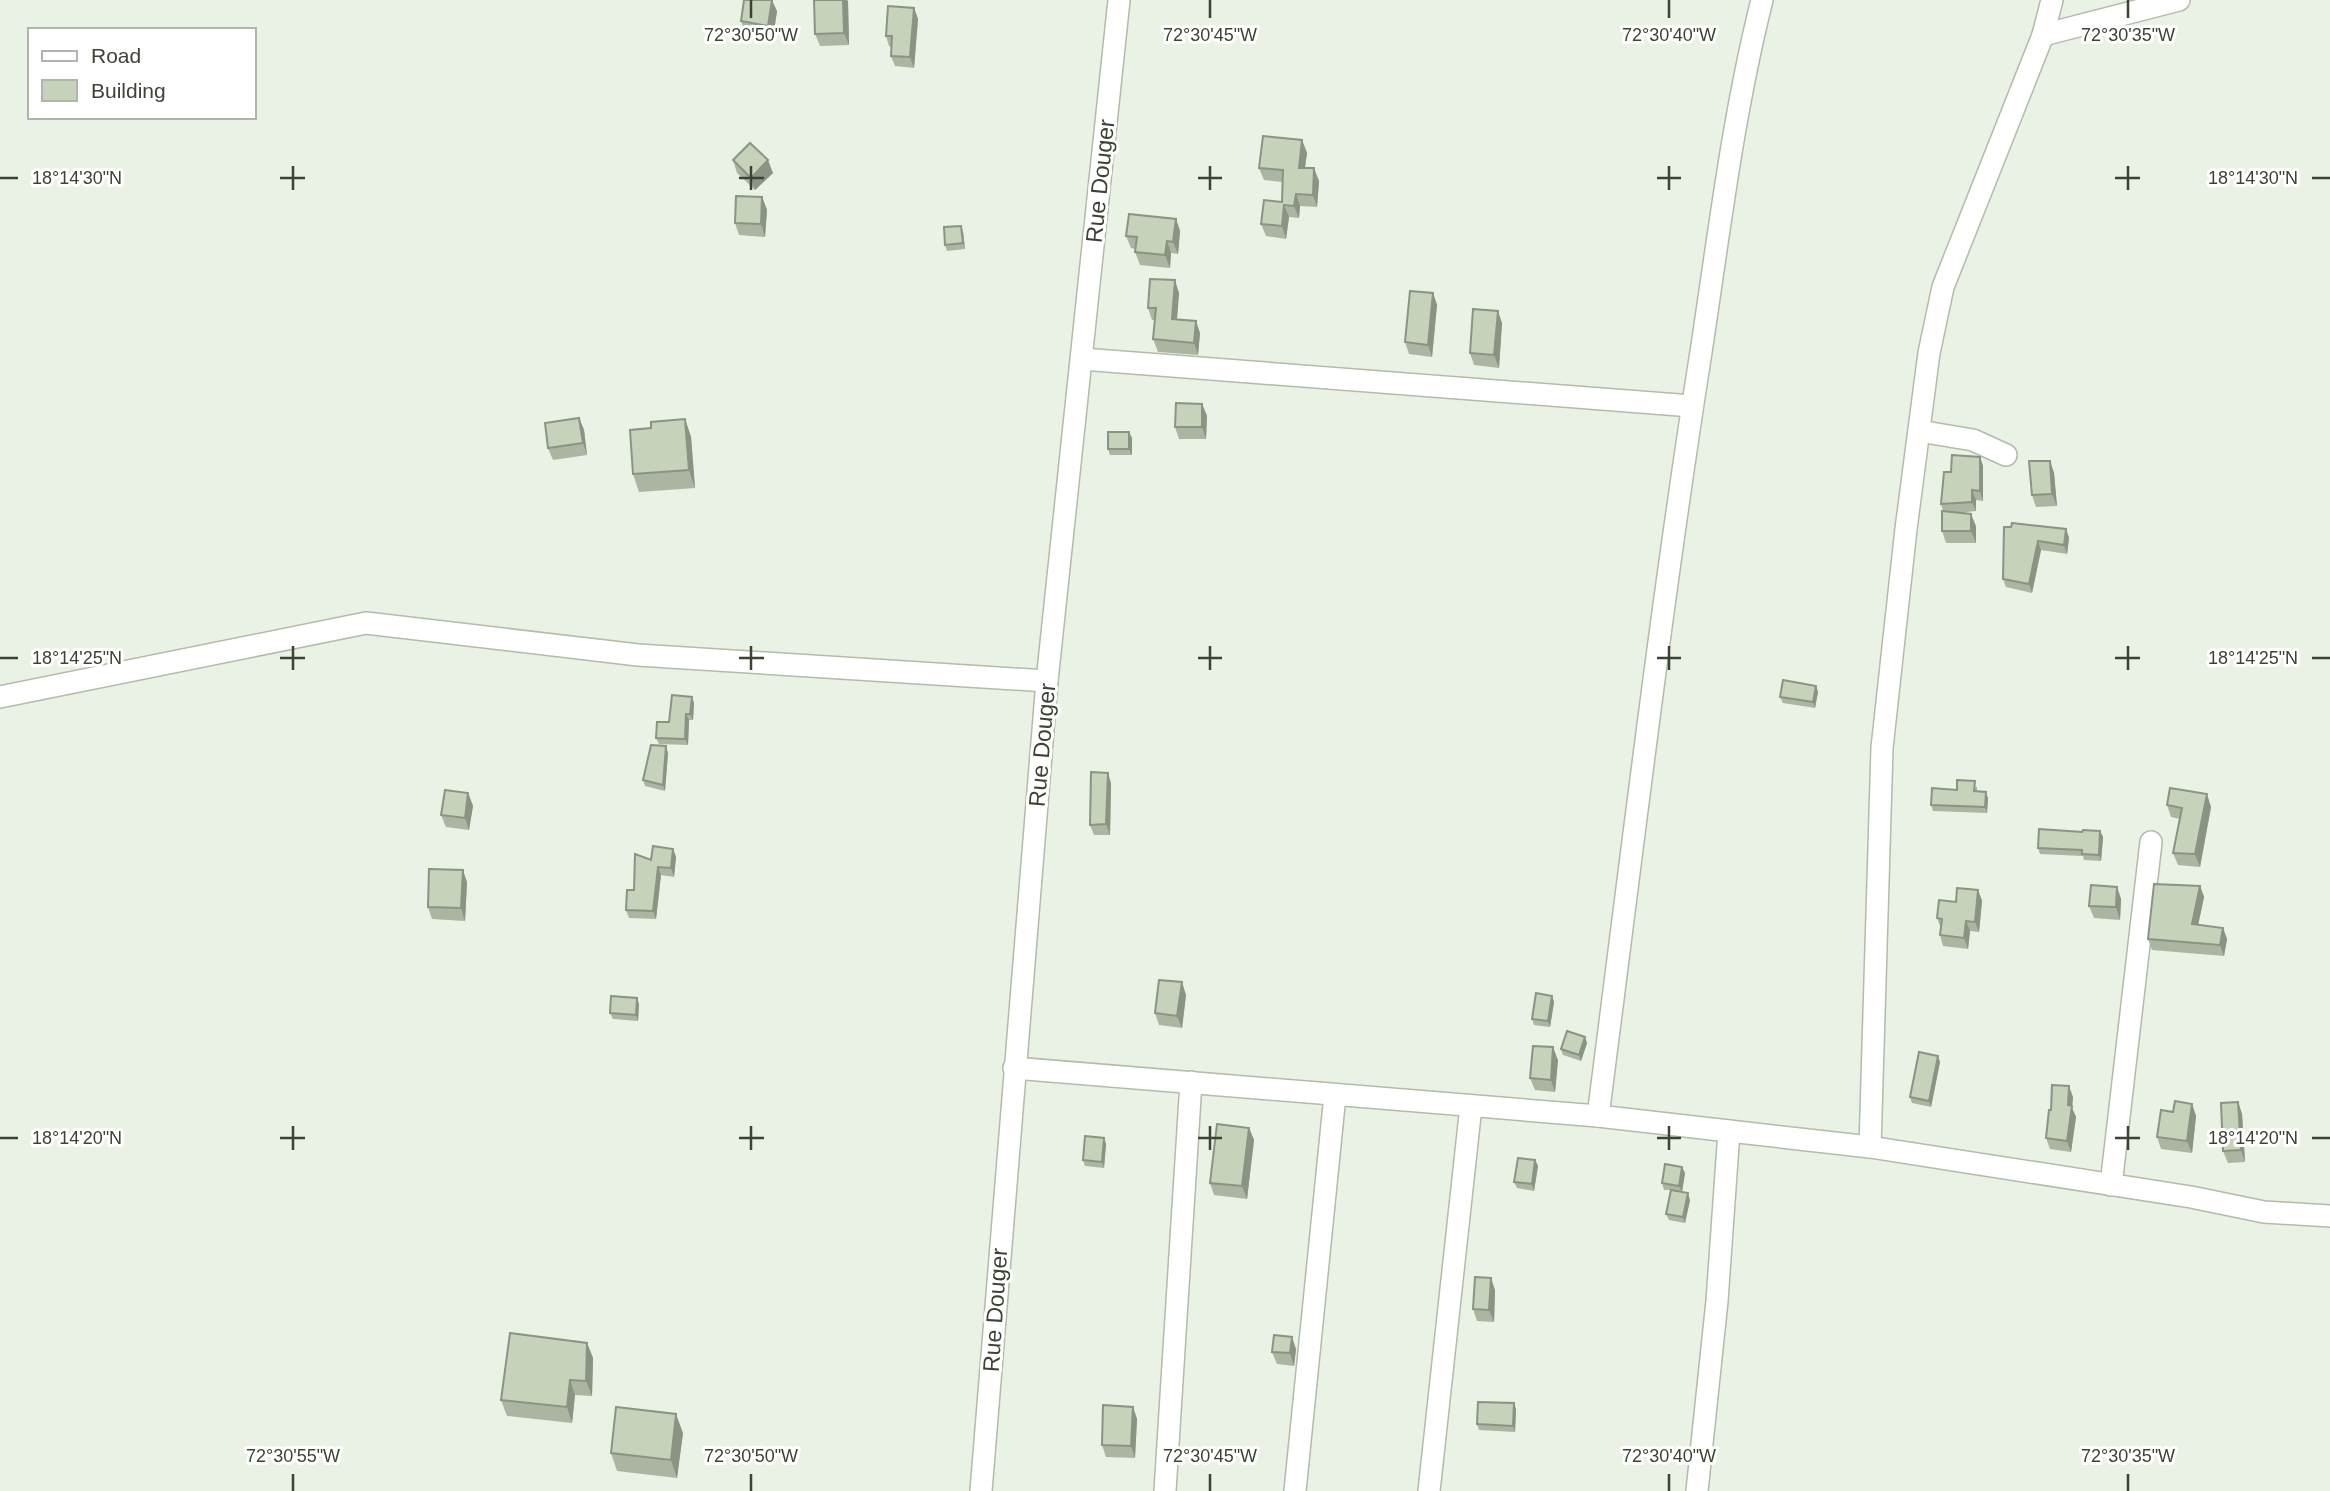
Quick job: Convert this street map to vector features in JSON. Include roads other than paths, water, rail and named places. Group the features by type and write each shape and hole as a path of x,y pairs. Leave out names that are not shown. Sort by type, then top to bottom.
{"street":[{"name":"Rue Douger","path":"981,1491 1047,681 1119,0"},
{"path":"1598,1116 1663,608 1692,406 1745,69 1762,0"},
{"path":"1870,1147 1882,748 1929,353 1944,287 2043,35 2052,0"},
{"path":"2043,35 2179,0"},
{"path":"1082,359 1692,406"},
{"path":"1919,432 1973,440 2006,455"},
{"path":"0,697 366,623 638,655 1047,681"},
{"path":"2111,1185 2151,842"},
{"path":"1014,1068 1598,1116 1870,1147 2191,1197 2263,1212 2330,1216"},
{"path":"1165,1491 1191,1082"},
{"path":"1295,1491 1335,1095"},
{"path":"1429,1491 1471,1106"},
{"path":"1697,1491 1717,1301 1729,1131"}]}
